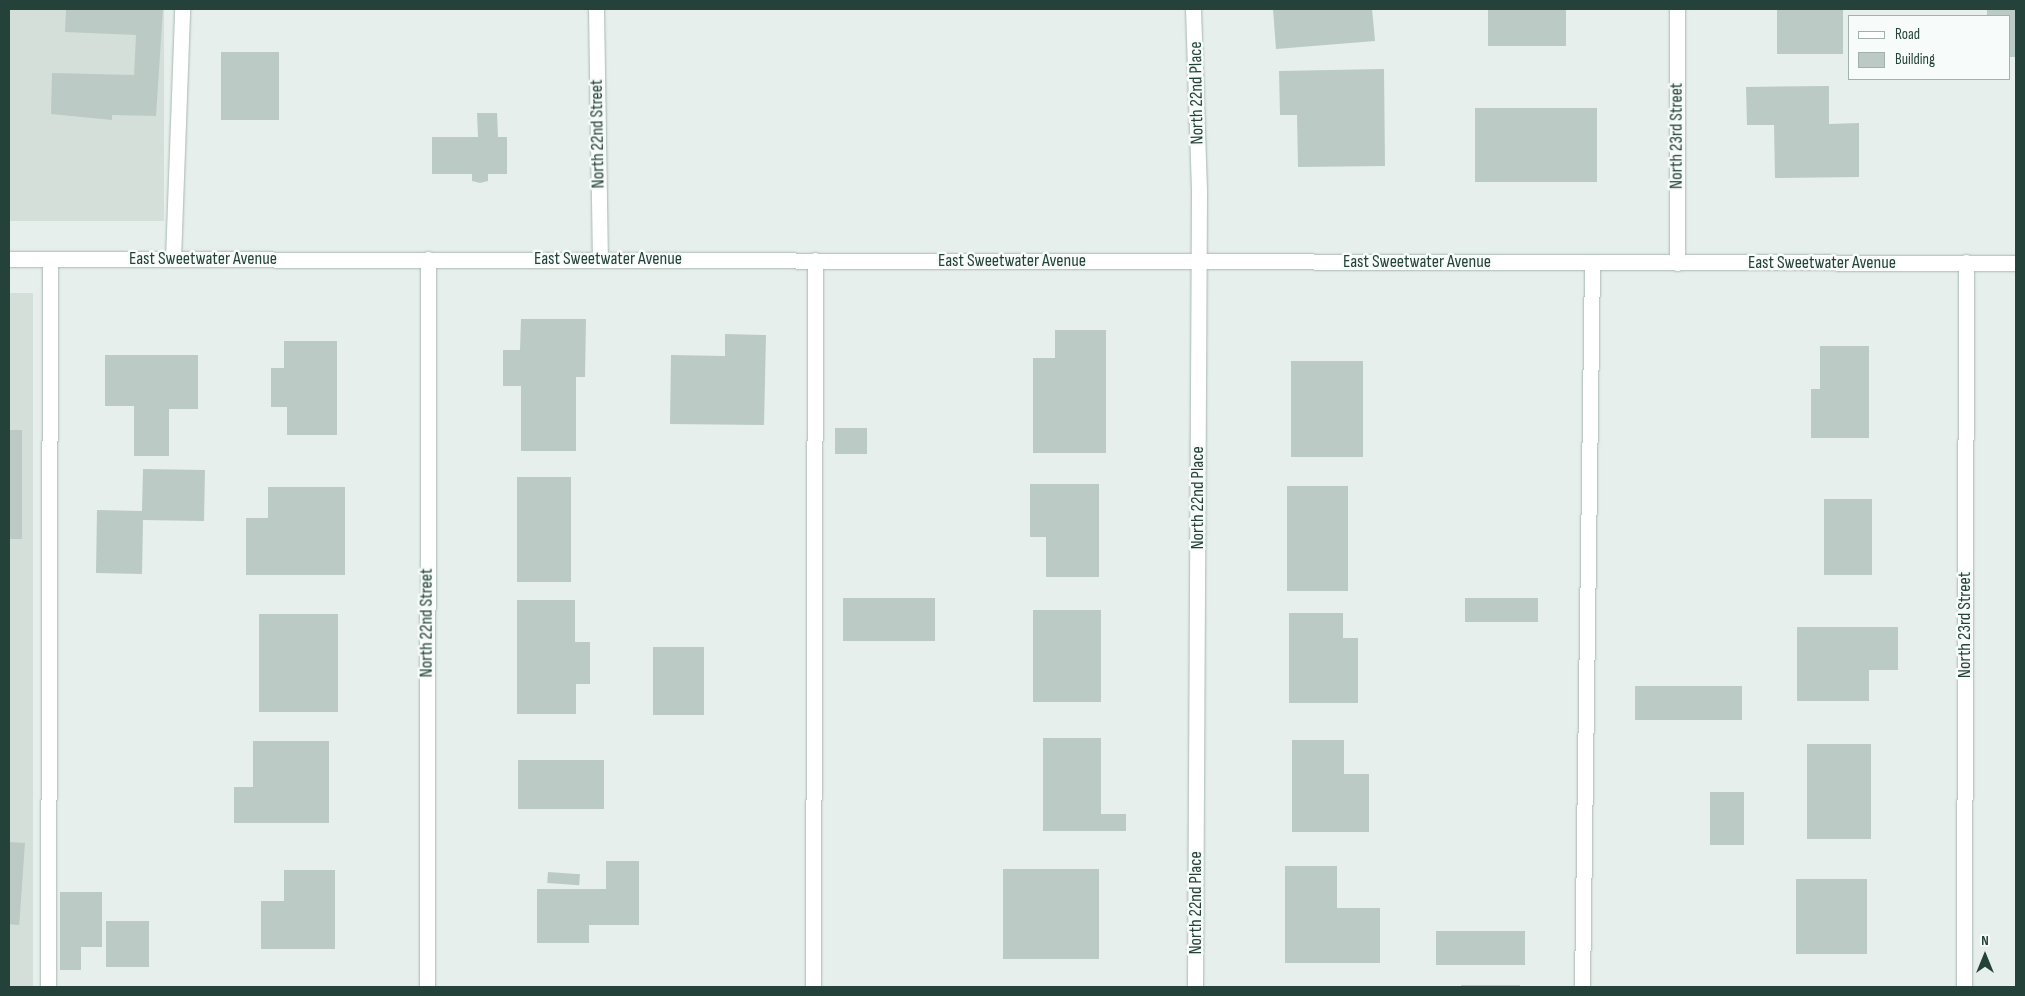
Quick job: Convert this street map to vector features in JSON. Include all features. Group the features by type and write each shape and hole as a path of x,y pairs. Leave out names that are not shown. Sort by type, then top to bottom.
{"street":[{"path":"173,259 182,9"},
{"name":"North 22nd Street","path":"596,9 600,259"},
{"name":"North 22nd Place","path":"1193,9 1199,262 1196,987"},
{"name":"North 23rd Street","path":"1677,9 1677,263"},
{"name":"East Sweetwater Avenue","path":"9,259 2016,263"},
{"path":"48,987 50,259"},
{"name":"North 22nd Street","path":"427,987 428,259"},
{"path":"813,987 815,260"},
{"name":"North 23rd Street","path":"1964,987 1966,262"},
{"path":"1582,987 1592,263"}],"shaded area":[{"path":"9,9 164,9 164,221 9,221"},
{"path":"9,293 33,293 33,987 9,987"}],"building":[{"path":"66,9 163,9 156,116 112,115 112,120 51,114 52,73 134,75 136,35 65,32"},
{"path":"1273,9 1372,9 1375,41 1276,49"},
{"path":"1488,9 1566,9 1566,46 1488,46"},
{"path":"1777,9 1843,9 1843,54 1777,54"},
{"path":"1987,9 2016,9 2016,57 2010,57 2010,15 1987,15"},
{"path":"221,52 279,52 279,120 221,120"},
{"path":"1384,69 1385,166 1298,167 1297,115 1280,115 1279,71"},
{"path":"1829,86 1829,124 1859,123 1859,177 1775,178 1774,125 1747,125 1746,87"},
{"path":"1475,108 1597,108 1597,182 1475,182"},
{"path":"477,113 497,113 498,137 507,137 507,174 488,174 488,181 480,183 472,181 472,174 432,174 432,137 478,137"},
{"path":"521,319 586,319 585,377 576,377 576,451 521,451 521,386 503,386 503,350 520,350"},
{"path":"1055,330 1106,330 1106,453 1033,453 1033,358 1055,358"},
{"path":"725,334 766,335 764,425 670,424 671,355 725,356"},
{"path":"284,341 337,341 337,435 287,435 287,407 271,407 271,368 284,368"},
{"path":"1820,346 1869,346 1869,438 1811,438 1811,389 1820,389"},
{"path":"105,355 198,355 198,409 169,409 169,456 134,456 134,406 105,406"},
{"path":"1291,361 1363,361 1363,457 1291,457"},
{"path":"835,428 867,428 867,454 835,454"},
{"path":"9,430 22,430 22,539 9,539"},
{"path":"143,469 205,470 204,521 143,520 142,574 96,573 97,510 142,511"},
{"path":"517,477 571,477 571,582 517,582"},
{"path":"1030,484 1099,484 1099,577 1046,577 1046,537 1030,537"},
{"path":"1287,486 1348,486 1348,591 1287,591"},
{"path":"268,487 345,487 345,575 246,575 246,518 268,518"},
{"path":"1824,499 1872,499 1872,575 1824,575"},
{"path":"843,598 935,598 935,641 843,641"},
{"path":"1465,598 1538,598 1538,622 1465,622"},
{"path":"517,600 575,600 575,642 590,642 590,684 576,684 576,714 517,714"},
{"path":"1033,610 1101,610 1101,702 1033,702"},
{"path":"1289,613 1343,613 1343,638 1358,638 1358,703 1289,703"},
{"path":"259,614 338,614 338,712 259,712"},
{"path":"1797,627 1898,627 1898,670 1869,670 1869,701 1797,701"},
{"path":"653,647 704,647 704,715 653,715"},
{"path":"1635,686 1742,686 1742,720 1635,720"},
{"path":"1043,738 1101,738 1101,814 1126,814 1126,831 1043,831"},
{"path":"1292,740 1344,740 1344,774 1369,774 1369,832 1292,832"},
{"path":"253,741 329,741 329,823 234,823 234,787 253,787"},
{"path":"1807,744 1871,744 1871,839 1807,839"},
{"path":"518,760 604,760 604,809 518,809"},
{"path":"1710,792 1744,792 1744,845 1710,845"},
{"path":"9,842 25,843 19,925 9,924"},
{"path":"606,861 639,861 639,925 589,925 589,943 537,943 537,889 606,889"},
{"path":"1285,866 1337,866 1337,908 1380,908 1380,963 1285,963"},
{"path":"1003,869 1099,869 1099,959 1003,959"},
{"path":"284,870 335,870 335,949 261,949 261,901 284,901"},
{"path":"548,872 580,874 579,885 547,883"},
{"path":"1796,879 1867,879 1867,954 1796,954"},
{"path":"60,892 102,892 102,947 81,947 81,970 60,970"},
{"path":"106,921 149,921 149,967 106,967"},
{"path":"1436,931 1525,931 1525,965 1436,965"},
{"path":"1461,985 1520,985 1520,987 1461,987"}]}
